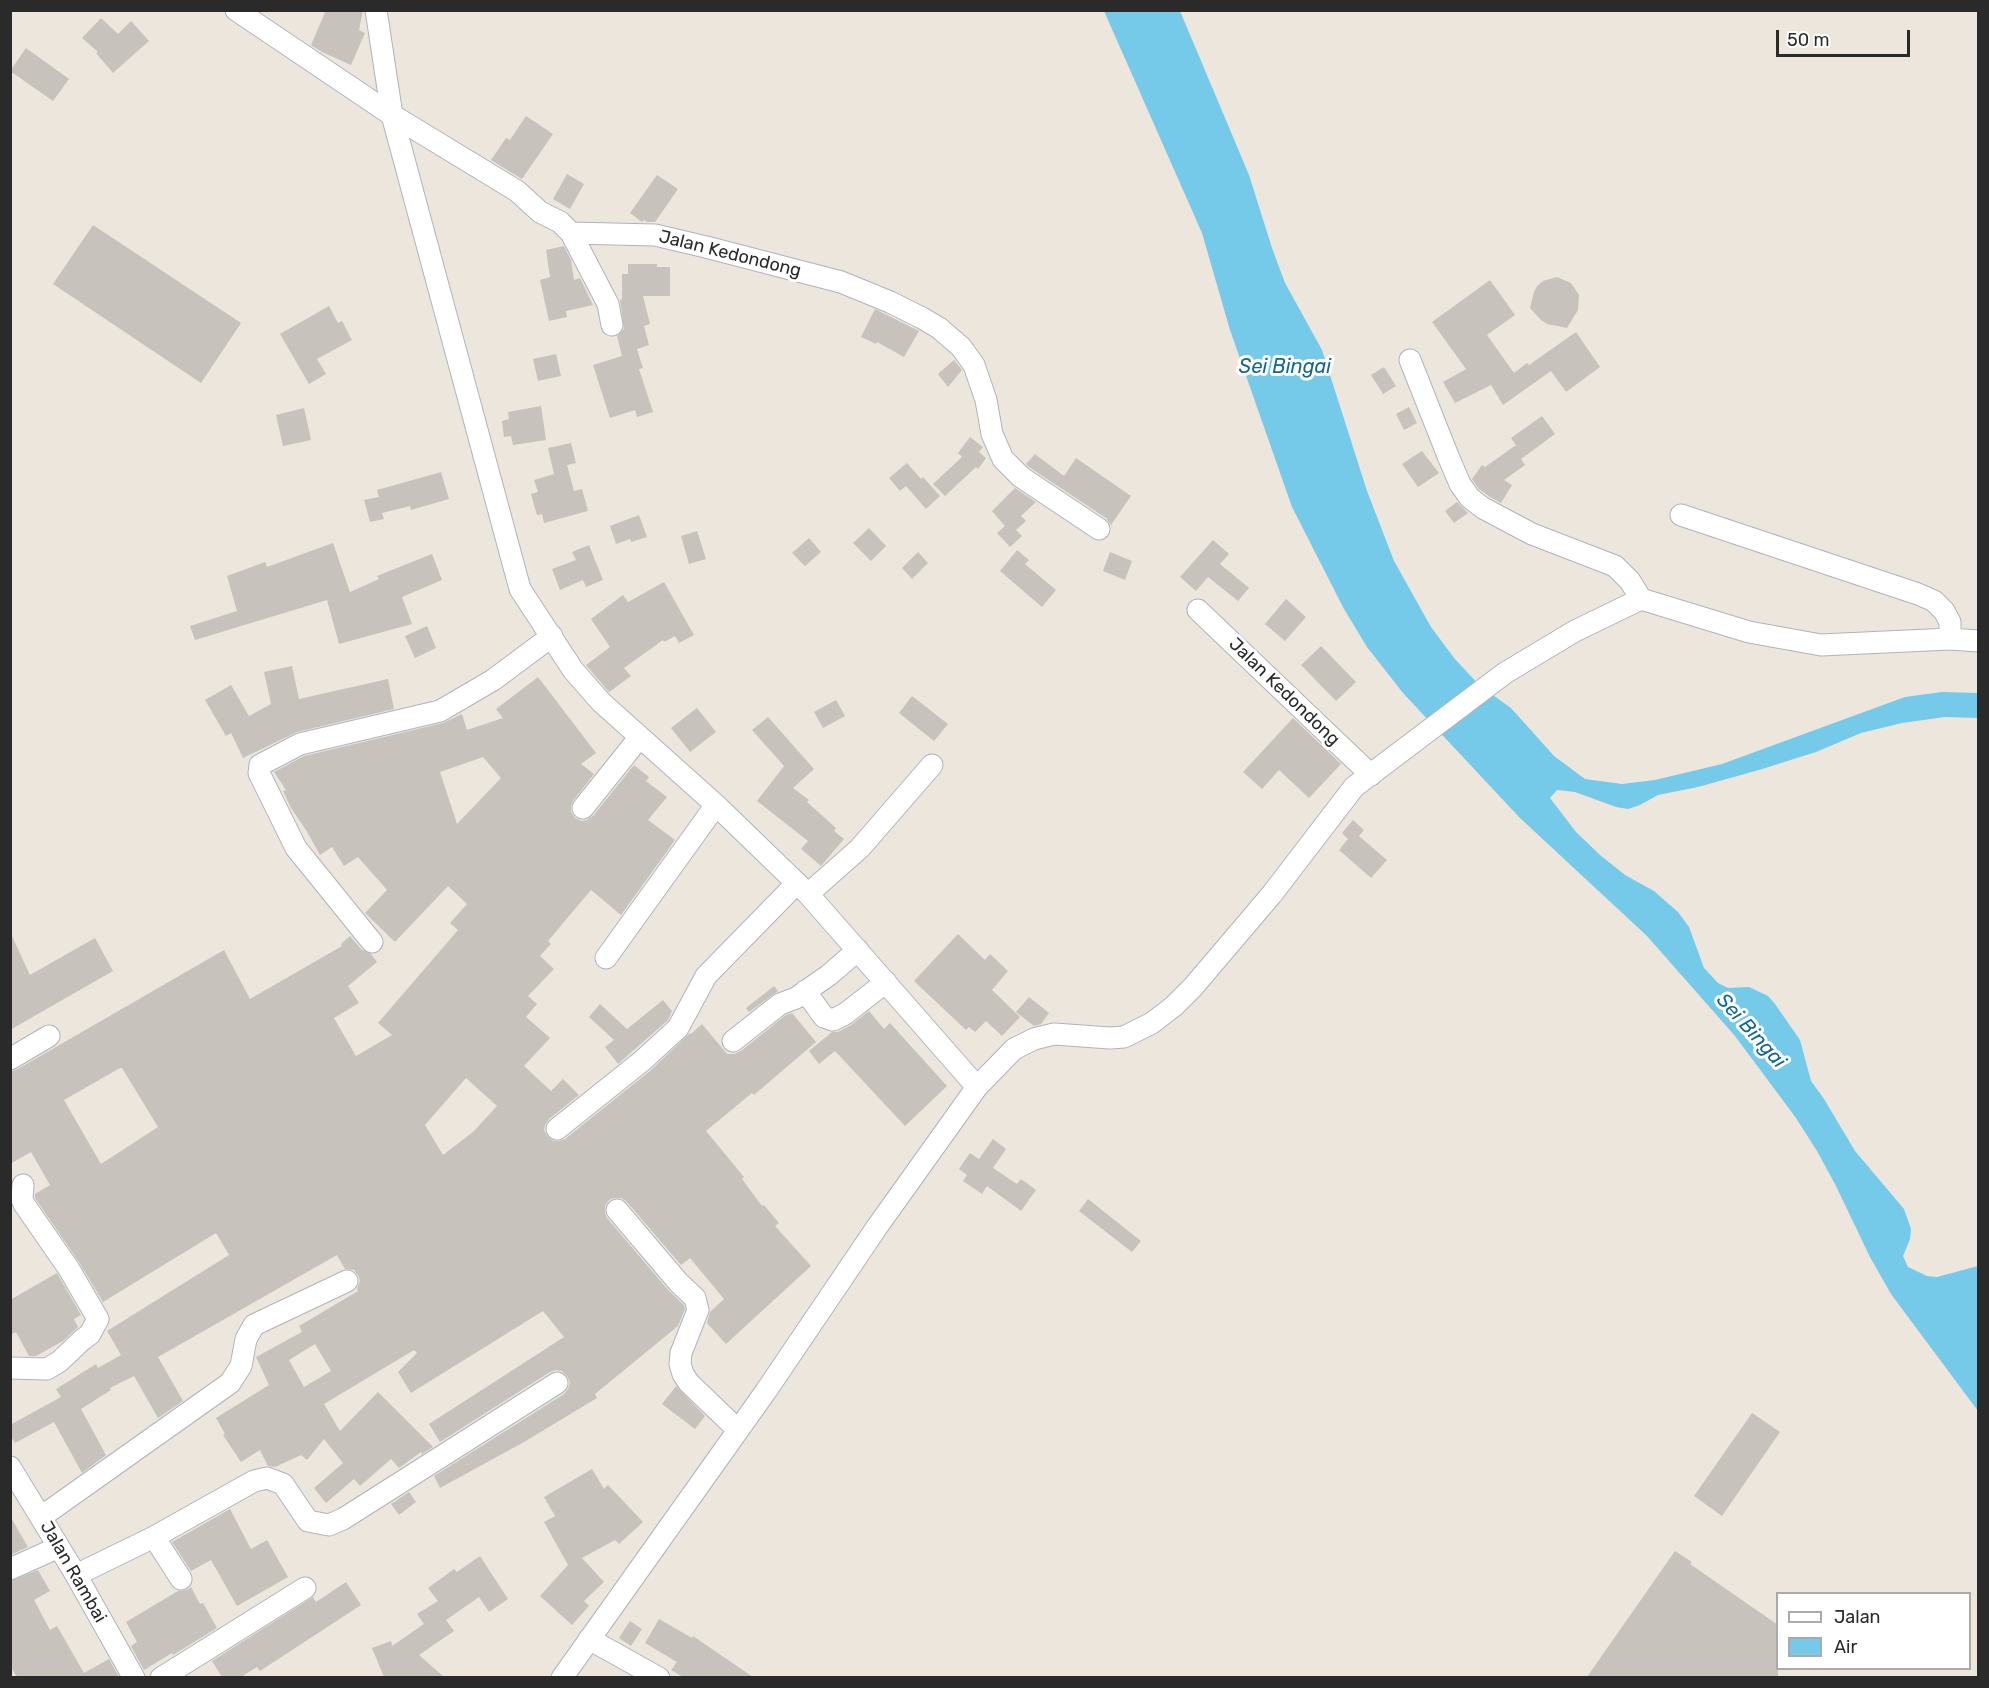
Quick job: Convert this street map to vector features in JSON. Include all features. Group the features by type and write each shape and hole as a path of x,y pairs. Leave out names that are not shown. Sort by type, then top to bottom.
{"street":[{"path":"236,10 392,115 517,191 540,212 560,222 571,233 608,304 612,325"},
{"path":"376,10 392,115 520,590 573,670 601,702 716,805 802,889 977,1086"},
{"name":"Jalan Kedondong","path":"571,233 655,235 706,247 841,282 922,318 939,328 961,347 974,365 986,400 992,434 1003,459 1021,477 1099,530"},
{"path":"1410,360 1460,484 1470,498 1532,534 1614,566 1630,581 1641,599 1749,632 1821,645 1950,639 1978,641"},
{"path":"1681,515 1918,594 1934,602 1944,611 1950,622 1950,639"},
{"path":"562,1677 738,1430 977,1086 1014,1049 1034,1039 1054,1034 1124,1037 1152,1023 1193,987 1272,894 1354,787 1505,673 1575,631 1641,599"},
{"name":"Jalan Kedondong","path":"1198,610 1379,768"},
{"path":"372,942 296,848 259,773 260,765 300,744 440,711 493,680 552,636"},
{"path":"584,808 639,738"},
{"path":"557,1129 642,1061 678,1028 706,976 802,889 860,848 932,765"},
{"path":"606,958 716,805"},
{"path":"733,1041 780,1004 829,975 858,950"},
{"path":"805,991 824,1017 833,1020 845,1014 886,982"},
{"path":"10,1059 49,1036"},
{"path":"10,1368 46,1369 60,1361 90,1334 98,1318 69,1269 24,1204 23,1185"},
{"path":"617,1210 694,1298 698,1310 681,1353 680,1364 683,1374 689,1383 738,1430"},
{"path":"41,1517 230,1383 241,1366 246,1339 254,1325 347,1281"},
{"path":"76,1575 154,1537 254,1481 267,1478 284,1484 308,1521 329,1525 343,1519 557,1383"},
{"name":"Jalan Rambai","path":"10,1467 18,1495 41,1517 134,1677"},
{"path":"154,1537 181,1579"},
{"path":"10,1569 58,1546"},
{"path":"161,1677 305,1588"},
{"path":"590,1639 659,1677"}],"water":[{"name":"Sei Bingai","path":"1104,11 1180,11 1249,175 1285,283 1322,350 1367,491 1394,561 1431,627 1454,658 1480,686 1511,708 1554,756 1585,779 1622,784 1655,780 1722,764 1905,697 1942,692 1978,693 1978,718 1945,717 1902,723 1861,733 1816,752 1698,787 1658,795 1628,809 1575,792 1557,790 1550,798 1576,832 1600,855 1625,875 1654,891 1678,912 1689,927 1704,968 1718,983 1728,988 1749,987 1768,996 1775,1004 1800,1040 1811,1081 1855,1151 1904,1209 1911,1229 1910,1239 1903,1256 1908,1267 1927,1276 1937,1277 1978,1266 1978,1411 1891,1294 1817,1151 1796,1118 1735,1036 1647,936 1520,818 1403,693 1367,647 1344,609 1292,507 1230,330 1202,233"}],"building":[{"path":"326,10 363,10 359,30 365,33 351,65 311,45"},
{"path":"101,18 118,34 131,21 149,41 113,73 96,53 98,52 82,38"},
{"path":"26,48 69,79 53,101 10,71"},
{"path":"526,116 553,134 522,179 491,160 506,138 510,140"},
{"path":"567,174 584,184 570,209 553,199"},
{"path":"657,175 678,189 655,222 644,220 642,222 630,213"},
{"path":"93,225 241,323 201,383 53,284"},
{"path":"564,246 571,260 574,280 580,278 593,305 566,311 567,317 549,321 540,280 550,277 546,250"},
{"path":"628,264 657,264 657,267 670,267 670,296 643,296 650,324 644,326 649,345 637,349 643,368 639,369 653,412 637,417 635,410 610,418 593,365 622,356 617,336 624,329 620,300 622,299 622,274 628,274"},
{"path":"1557,277 1571,283 1579,295 1578,310 1567,328 1547,324 1530,308 1537,286 1543,281"},
{"path":"1490,280 1515,315 1487,335 1514,373 1576,332 1600,367 1566,392 1551,371 1503,405 1491,385 1455,403 1443,382 1466,369 1432,322"},
{"path":"329,306 338,323 342,321 352,340 317,359 326,374 309,384 280,334"},
{"path":"875,309 919,331 904,357 877,342 876,344 861,337"},
{"path":"556,354 561,376 538,381 533,359"},
{"path":"954,360 962,370 948,387 938,374"},
{"path":"1384,367 1396,386 1383,394 1371,375"},
{"path":"541,406 546,440 513,445 511,436 504,437 502,421 509,419 508,412"},
{"path":"1409,407 1417,423 1404,430 1396,414"},
{"path":"304,408 311,440 283,446 276,415"},
{"path":"1542,416 1555,434 1521,459 1525,465 1504,480 1512,485 1501,503 1479,489 1472,479 1482,465 1485,467 1516,445 1511,438"},
{"path":"970,437 983,447 979,452 986,458 978,469 976,467 945,496 933,484 962,457 958,453"},
{"path":"571,443 576,463 567,465 574,491 582,489 588,511 544,523 542,514 537,515 531,494 538,492 534,480 554,474 548,448"},
{"path":"1422,451 1439,473 1418,487 1402,464"},
{"path":"1035,454 1064,476 1076,458 1131,496 1111,525 1106,518 1029,467 1026,464"},
{"path":"907,463 940,496 926,509 906,486 900,491 889,478"},
{"path":"441,472 449,499 411,510 410,506 382,513 384,519 370,522 364,500 379,497 377,490"},
{"path":"1015,488 1036,502 1021,516 1026,521 1016,530 1022,536 1010,547 997,533 1005,526 992,511"},
{"path":"1457,502 1468,513 1454,523 1445,511"},
{"path":"639,515 647,537 616,544 610,526"},
{"path":"869,528 886,546 871,561 853,543"},
{"path":"697,531 706,559 689,564 681,536"},
{"path":"809,538 821,552 805,566 792,553"},
{"path":"1213,540 1229,554 1220,564 1249,588 1238,601 1208,577 1196,591 1180,577"},
{"path":"333,543 350,592 379,579 377,576 432,554 442,580 402,597 412,624 339,644 327,600 195,640 190,626 237,611 227,576 265,562 267,567"},
{"path":"589,545 603,580 586,587 583,580 560,590 552,569 576,560 572,552"},
{"path":"1017,550 1029,560 1025,564 1056,590 1042,607 1000,571"},
{"path":"918,552 928,563 912,579 902,568"},
{"path":"1110,552 1132,561 1125,580 1103,571"},
{"path":"664,582 694,635 679,643 675,636 664,642 663,640 624,668 631,676 609,692 586,665 610,647 591,619 623,595 628,602"},
{"path":"1286,599 1306,617 1285,641 1265,624"},
{"path":"427,626 436,648 415,658 405,636"},
{"path":"1321,646 1356,682 1336,701 1301,665"},
{"path":"292,666 299,699 388,679 394,709 297,732 243,758 231,733 226,736 205,700 231,685 249,716 271,704 264,672"},
{"path":"538,677 596,753 581,764 594,774 573,801 571,812 575,818 582,821 593,816 634,765 649,777 646,781 667,797 648,820 675,840 621,915 591,890 548,941 551,944 540,956 554,969 528,996 537,1004 526,1017 550,1038 524,1066 551,1091 563,1079 579,1095 549,1119 544,1130 547,1136 553,1141 565,1139 650,1071 702,1024 727,1054 734,1054 741,1051 786,1015 792,1013 816,1042 754,1095 752,1093 706,1131 744,1177 742,1179 762,1206 764,1205 779,1223 775,1226 811,1266 726,1344 707,1323 710,1312 724,1299 690,1258 681,1265 626,1201 621,1198 609,1200 605,1206 607,1218 669,1291 684,1305 685,1309 678,1326 595,1394 597,1398 524,1442 440,1488 434,1476 564,1394 568,1389 570,1382 567,1376 562,1371 556,1370 440,1442 429,1424 564,1337 543,1311 411,1393 398,1372 417,1353 414,1350 324,1404 340,1431 378,1392 433,1447 422,1454 421,1452 399,1468 391,1459 360,1486 354,1479 326,1503 314,1488 343,1463 324,1439 307,1460 301,1455 275,1467 268,1466 260,1450 241,1462 223,1435 225,1434 216,1418 269,1385 256,1357 302,1332 299,1326 358,1291 360,1281 358,1275 354,1270 345,1269 337,1255 158,1357 183,1401 158,1418 134,1376 110,1388 111,1390 81,1409 106,1455 82,1473 54,1422 15,1443 10,1435 10,1425 61,1397 56,1389 96,1364 98,1368 121,1355 107,1331 229,1255 216,1233 103,1302 79,1262 35,1198 35,1194 50,1185 31,1152 10,1164 10,1072 224,950 250,999 342,946 341,944 350,936 377,962 348,986 359,1003 334,1018 356,1056 392,1035 378,1023 458,930 450,923 467,904 448,886 395,942 365,913 387,890 358,857 344,866 332,847 320,855 291,808 283,791 286,790 274,772 304,756 443,723 462,714 467,730 503,718 496,709","holes":["483,757 501,778 457,824 440,772","122,1068 158,1127 101,1164 64,1100","466,1078 497,1106 473,1132 443,1155 425,1125","315,1344 331,1371 304,1387 289,1360"]},
{"path":"912,696 948,724 934,741 899,713"},
{"path":"836,700 845,716 823,728 814,712"},
{"path":"697,708 716,732 690,752 671,728"},
{"path":"768,717 814,769 793,788 809,800 807,802 836,828 834,831 844,839 821,866 801,849 808,841 757,801 784,766 752,730"},
{"path":"1293,718 1341,764 1309,798 1279,770 1262,789 1243,772"},
{"path":"1353,820 1364,830 1359,836 1387,860 1371,878 1339,850 1348,839 1342,833"},
{"path":"10,932 30,975 95,938 113,971 10,1030"},
{"path":"958,934 985,960 990,954 1008,971 992,990 1020,1017 1002,1036 986,1021 975,1032 969,1027 966,1030 914,981"},
{"path":"774,986 778,991 749,1012 746,1008"},
{"path":"1029,997 1049,1013 1041,1024 1034,1026 1016,1012"},
{"path":"663,1000 672,1011 668,1020 618,1064 605,1047 614,1040 589,1017 600,1004 627,1029"},
{"path":"869,1011 884,1029 890,1023 947,1086 905,1126 835,1051 819,1064 809,1051 832,1032 838,1032 851,1025"},
{"path":"993,1139 1006,1149 993,1168 1017,1184 1021,1179 1036,1190 1021,1211 987,1186 982,1194 963,1181 967,1175 959,1169 970,1153 979,1159"},
{"path":"1088,1199 1141,1241 1132,1252 1079,1211"},
{"path":"57,1273 81,1315 74,1319 78,1327 63,1341 36,1356 29,1356 16,1332 10,1335 10,1300"},
{"path":"676,1386 705,1416 695,1429 662,1404"},
{"path":"1752,1413 1780,1432 1722,1516 1694,1496"},
{"path":"592,1469 604,1489 608,1485 643,1522 619,1544 615,1540 582,1558 604,1582 584,1601 589,1606 572,1625 540,1596 568,1565 544,1522 555,1516 544,1497"},
{"path":"409,1492 416,1502 399,1515 391,1504"},
{"path":"230,1509 251,1549 267,1540 288,1577 237,1606 211,1560 191,1571 172,1542"},
{"path":"10,1516 28,1547 10,1555"},
{"path":"1675,1551 1776,1624 1778,1677 1587,1677"},
{"path":"480,1556 508,1599 489,1612 479,1597 446,1620 454,1631 419,1655 444,1677 384,1677 372,1648 391,1641 392,1646 424,1624 417,1614 438,1601 428,1588 454,1569 457,1572"},
{"path":"38,1570 50,1591 34,1600 50,1630 57,1626 84,1673 109,1659 119,1677 17,1677 10,1666 10,1581"},
{"path":"346,1582 361,1605 260,1671 257,1667 241,1677 222,1677 212,1661 313,1597 316,1602"},
{"path":"191,1587 217,1628 144,1670 131,1646 137,1642 126,1622 178,1591"},
{"path":"659,1619 692,1638 693,1636 753,1677 683,1677 671,1670 677,1662 645,1643"},
{"path":"630,1621 642,1629 631,1646 619,1638"}]}
